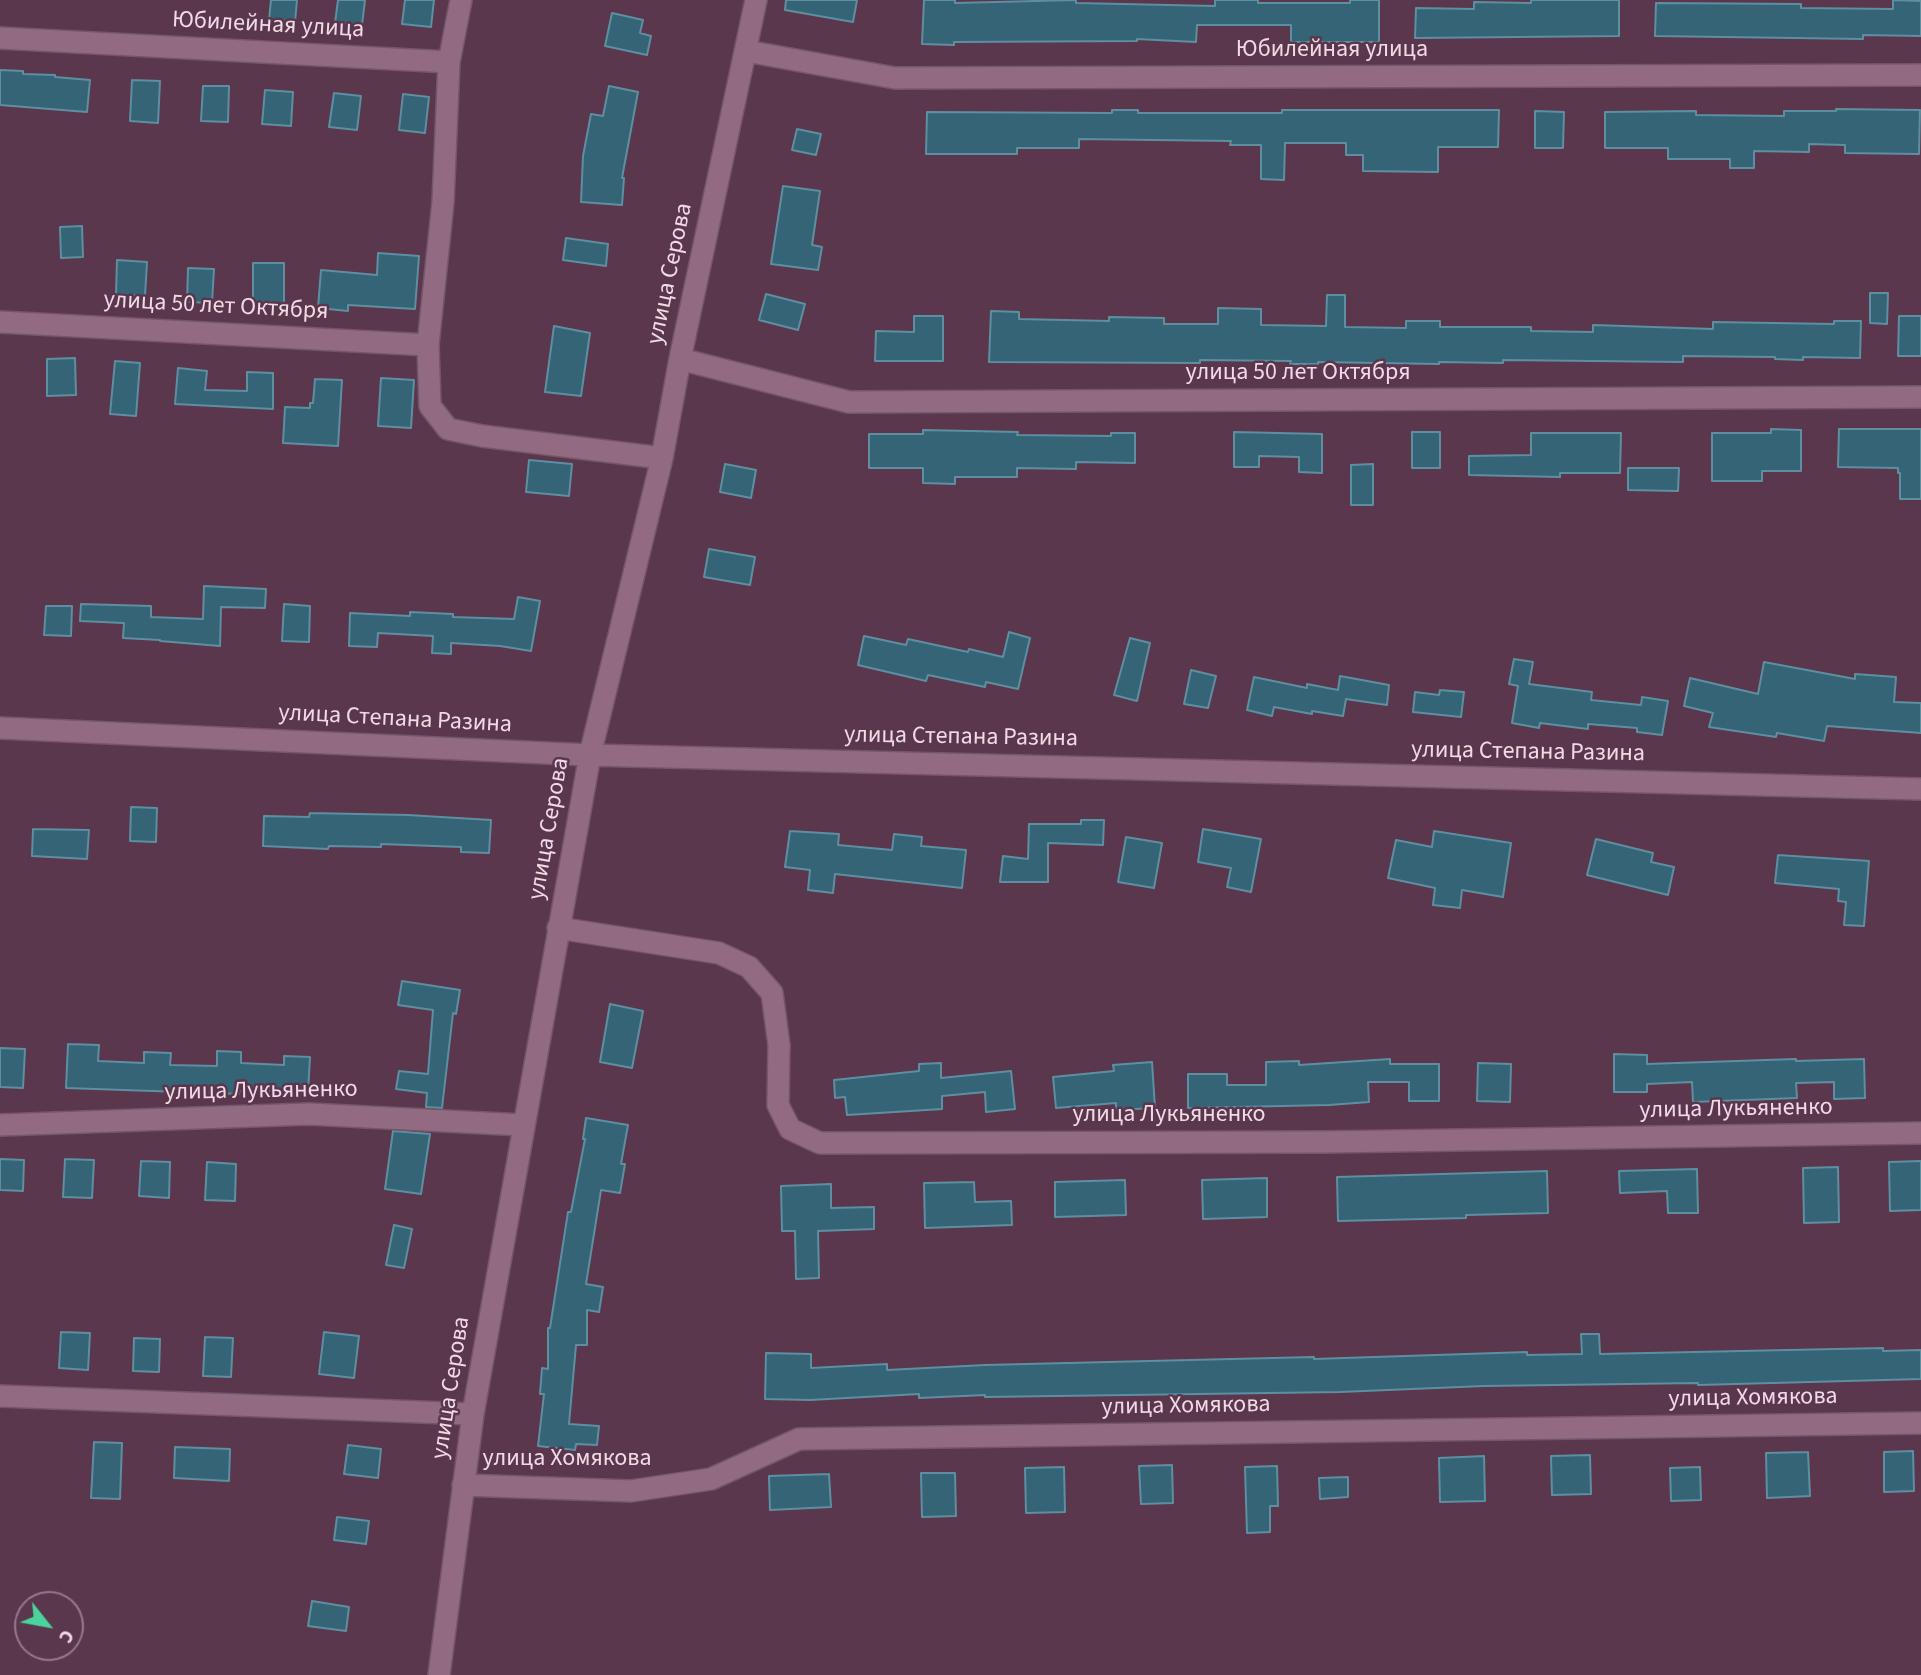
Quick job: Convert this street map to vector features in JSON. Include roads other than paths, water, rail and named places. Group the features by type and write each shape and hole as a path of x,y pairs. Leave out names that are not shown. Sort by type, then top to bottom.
{"street":[{"path":"461,0 449,62 443,202 428,345 430,407 448,429 482,436 662,458"},
{"name":"улица Серова","path":"439,1675 473,1414 590,755 662,458 680,359 756,0"},
{"name":"Юбилейная улица","path":"0,38 449,62"},
{"name":"Юбилейная улица","path":"746,51 895,78 1921,75"},
{"name":"улица 50 лет Октября","path":"0,322 428,345"},
{"name":"улица 50 лет Октября","path":"680,359 849,402 1921,397"},
{"name":"улица Степана Разина","path":"0,728 590,755 1921,789"},
{"name":"улица Лукьяненко","path":"558,928 719,953 749,967 772,993 779,1045 778,1105 790,1129 820,1143 1326,1142 1921,1133"},
{"name":"улица Лукьяненко","path":"0,1125 309,1114 523,1125"},
{"name":"улица Хомякова","path":"0,1396 473,1414"},
{"name":"улица Хомякова","path":"463,1485 631,1491 711,1479 799,1439 1921,1423"}]}
